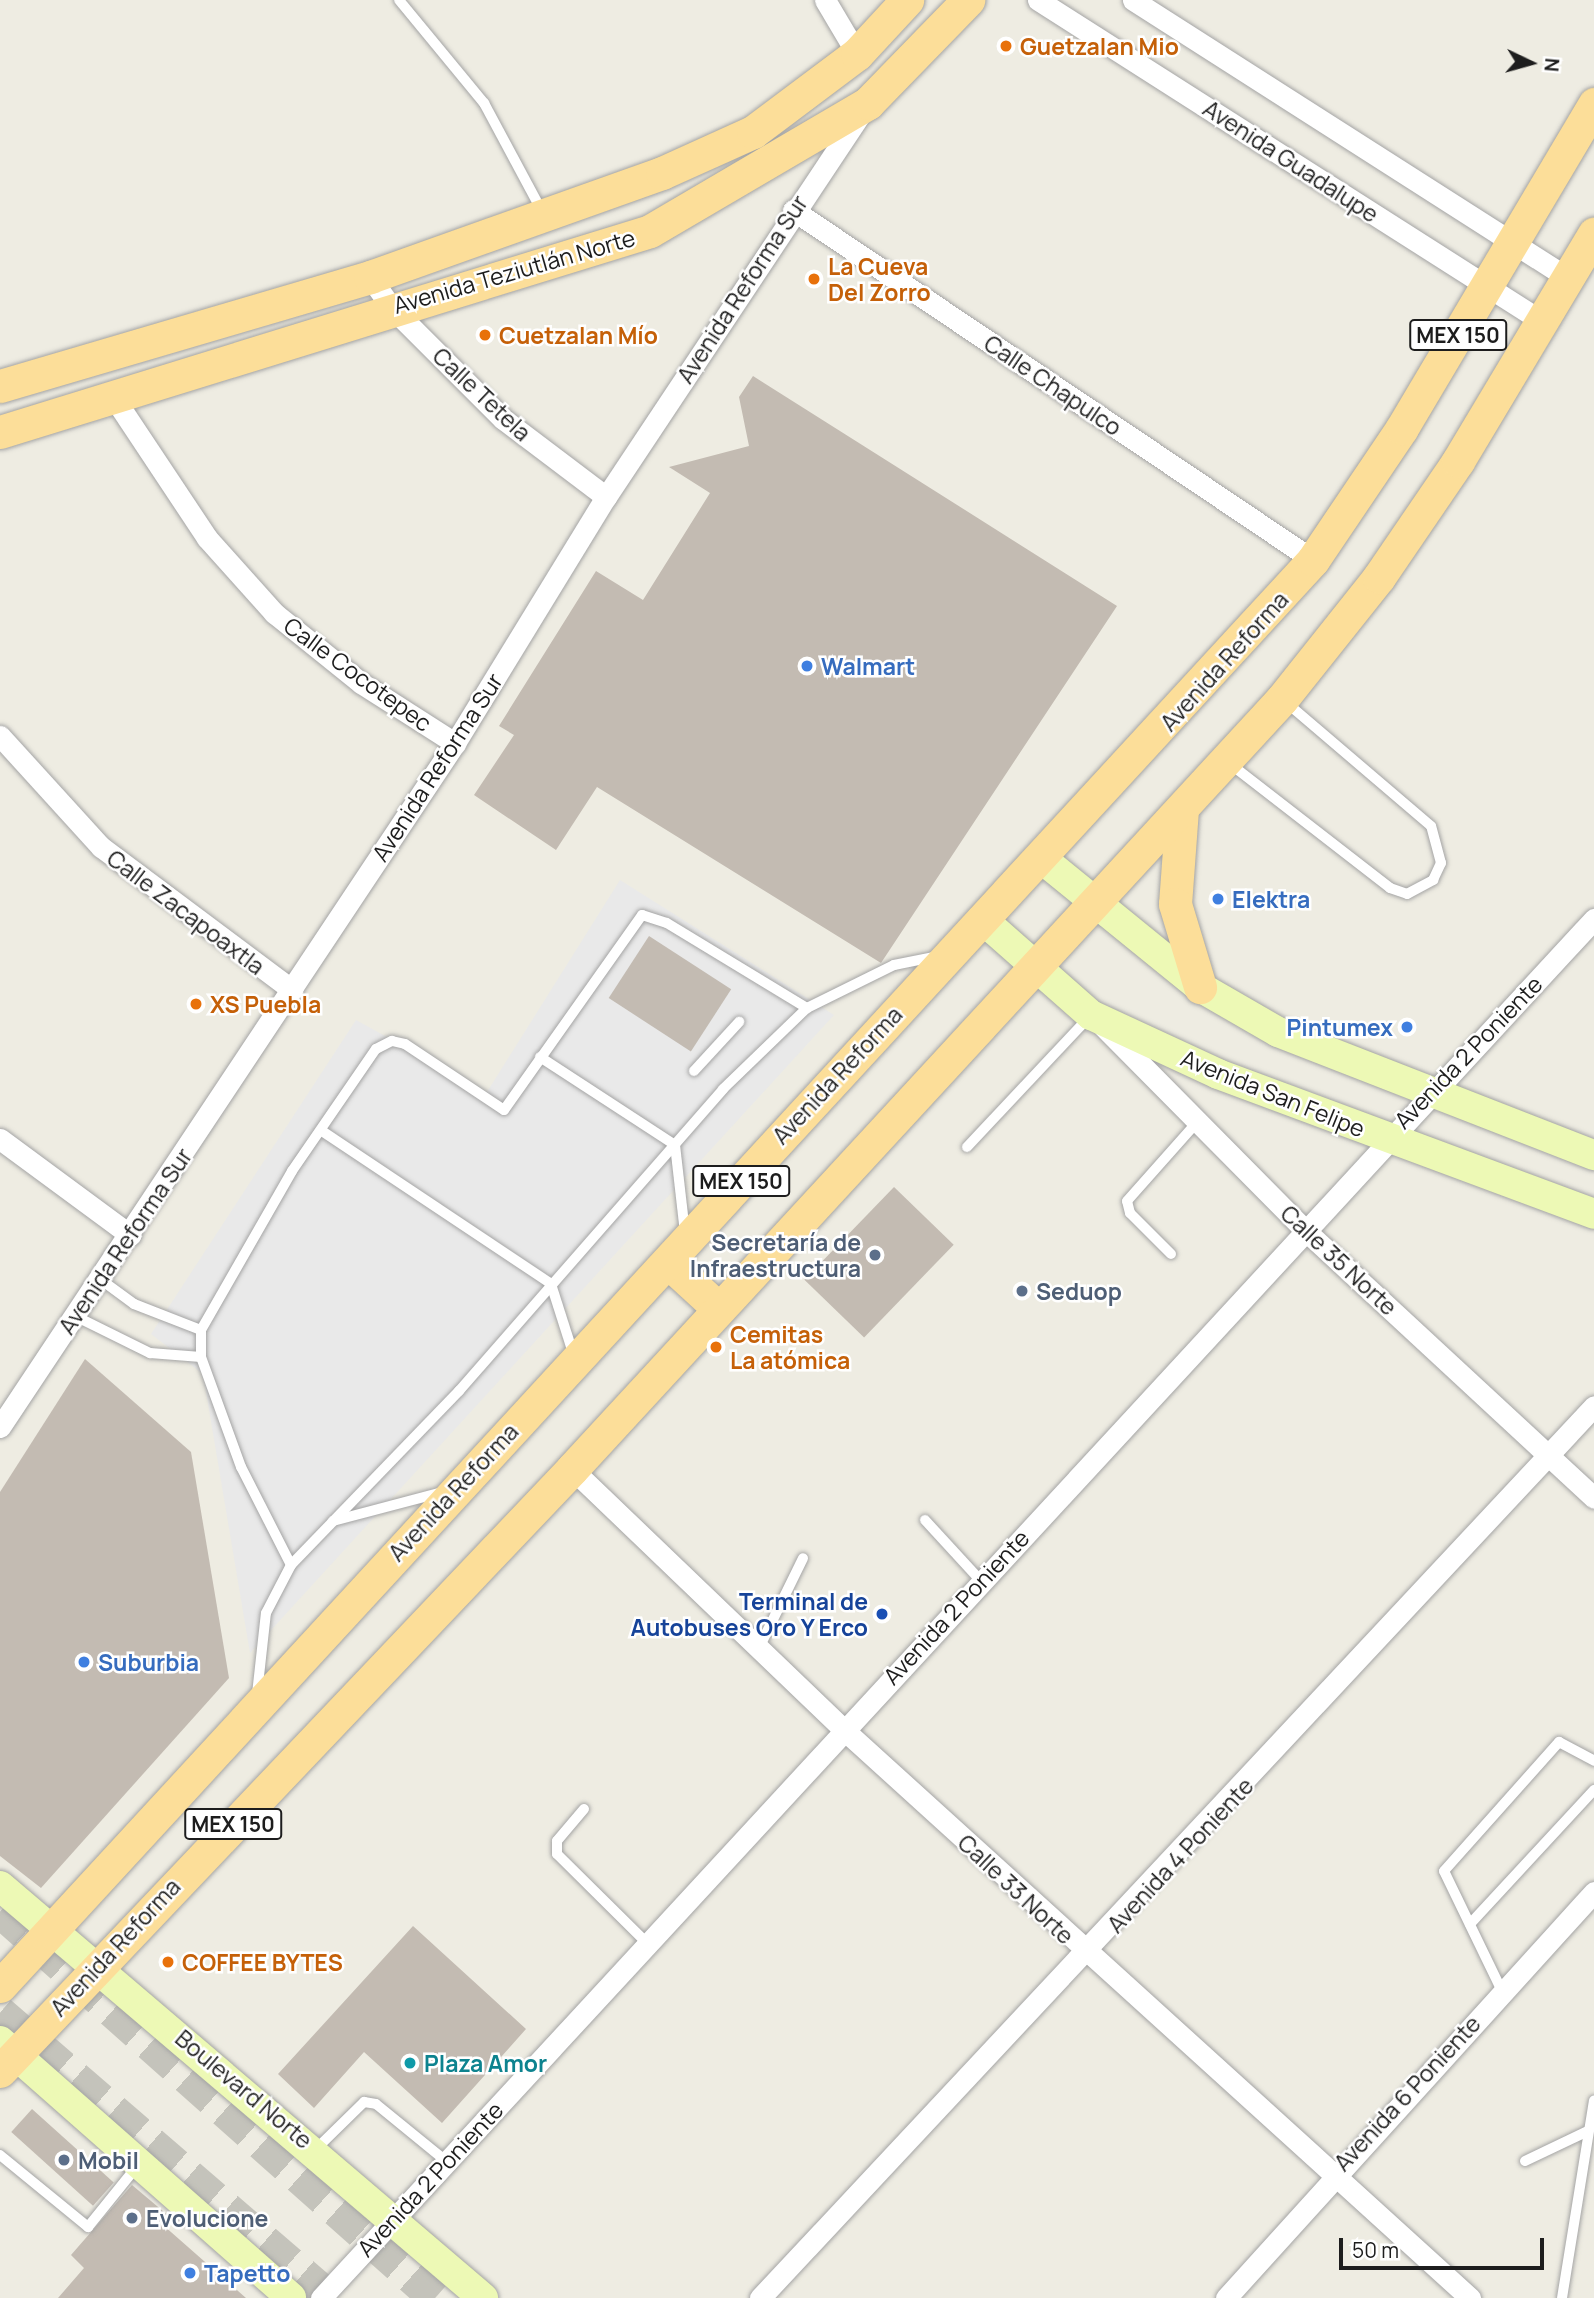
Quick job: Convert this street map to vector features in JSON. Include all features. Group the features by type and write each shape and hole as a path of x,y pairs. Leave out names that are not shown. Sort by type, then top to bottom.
{"main road":[{"name":"Avenida Teziutlán Norte","path":"0,386 370,277 543,214 753,132 857,54 907,0"},
{"name":"Avenida Teziutlán Norte","path":"0,432 114,398 391,307 650,231 868,103 968,0"},
{"name":"Avenida Reforma","path":"0,1986 575,1357 677,1253 947,955 1041,858 1313,560 1487,286 1594,104"},
{"name":"Avenida Reforma","path":"5,2056 97,1965 572,1469 717,1307 1033,964 1182,810 1282,699 1379,578 1543,322 1594,234"},
{"path":"1182,810 1175,904 1200,987"},
{"path":"1041,858 1200,987 1278,1032 1429,1095 1594,1154"},
{"name":"Avenida San Felipe","path":"982,919 1091,1015 1218,1074 1594,1214"},
{"path":"677,1253 717,1307"},
{"name":"Boulevard Norte","path":"0,1886 395,2217 483,2298"},
{"path":"5,2056 139,2164 291,2298"}],"street":[{"path":"825,0 857,54"},
{"name":"Avenida Guadalupe","path":"1038,0 1543,322"},
{"path":"1133,0 1568,278"},
{"name":"Avenida Reforma Sur","path":"0,1427 6,1405 75,1316 292,990 455,743 606,497 793,210 868,103"},
{"name":"Calle Chapulco","path":"793,210 1313,560"},
{"name":"Calle Tetela","path":"370,277 391,307 503,419 606,497"},
{"name":"Calle Cocotepec","path":"114,398 207,538 274,613 361,682 455,743"},
{"name":"Calle Zacapoaxtla","path":"0,736 101,847 292,990"},
{"name":"Avenida 2 Poniente","path":"321,2298 843,1729 1307,1232 1386,1137 1429,1095 1594,919"},
{"name":"Calle 35 Norte","path":"1091,1015 1307,1232 1594,1498"},
{"path":"0,1139 130,1234"},
{"name":"Avenida 4 Poniente","path":"760,2298 1088,1954 1594,1406"},
{"name":"Calle 33 Norte","path":"572,1469 843,1729 1470,2298"},
{"name":"Avenida 6 Poniente","path":"1226,2298 1334,2172 1594,1892"}],"lane":[{"path":"399,0 484,103 543,214"},
{"path":"1227,761 1390,888 1415,893 1433,880 1441,863 1431,827 1282,699"},
{"path":"291,1565 246,1478 201,1357 201,1330 322,1131 383,1043 405,1044 504,1110 642,915 667,923 807,1009"},
{"path":"255,1709 267,1613 291,1565 459,1391 675,1145 807,1009 894,965 947,955"},
{"path":"967,1147 1091,1015"},
{"path":"694,1071 739,1023"},
{"path":"540,1057 675,1145"},
{"path":"1171,1254 1130,1213 1127,1201 1198,1121"},
{"path":"322,1131 551,1284 575,1357"},
{"path":"675,1145 677,1253"},
{"path":"100,1279 134,1304 201,1330"},
{"path":"75,1316 150,1353 201,1357"},
{"path":"331,1521 455,1489"},
{"path":"925,1520 981,1581"},
{"path":"759,1648 803,1558"},
{"path":"1502,1991 1444,1871 1559,1742 1594,1761"},
{"path":"1470,1924 1594,1790"},
{"path":"584,1810 556,1841 557,1854 647,1943"},
{"path":"1562,2298 1594,2101"},
{"path":"315,2150 364,2102 376,2104 446,2161"},
{"path":"1525,2161 1588,2131"},
{"path":"0,2155 88,2227 139,2164"}],"shaded area":[{"path":"620,880 834,1015 250,1653 203,1374 151,1334 356,1020 487,1092"}],"building":[{"name":"Walmart","path":"753,376 1117,606 881,963 597,787 556,850 474,795 514,735 499,726 596,571 643,600 710,493 669,467 749,446 739,397"},
{"path":"649,936 731,989 691,1051 609,998"},
{"path":"894,1187 954,1245 864,1337 804,1280"},
{"path":"85,1359 191,1452 229,1678 41,1888 0,1856 0,1492"},
{"path":"413,1926 526,2029 442,2123 364,2052 314,2108 278,2074"},
{"name":"Mobil","path":"32,2109 114,2183 93,2206 11,2132"},
{"path":"132,2185 170,2217 163,2225 246,2298 58,2298 84,2268 71,2255"}],"tunnel":[{"path":"0,1911 435,2298"},
{"path":"0,2012 331,2298"}],"place":[{"name":"Guetzalan Mio","path":"1006,46"},
{"name":"La Cueva Del Zorro","path":"814,279"},
{"name":"Cuetzalan Mío","path":"485,335"},
{"name":"Walmart","path":"807,666"},
{"name":"Elektra","path":"1218,899"},
{"name":"XS Puebla","path":"196,1004"},
{"name":"Pintumex","path":"1407,1027"},
{"name":"Secretaría de Infraestructura","path":"875,1255"},
{"name":"Seduop","path":"1022,1291"},
{"name":"Cemitas La atómica","path":"716,1347"},
{"name":"Terminal de Autobuses Oro Y Erco","path":"882,1614"},
{"name":"Suburbia","path":"84,1662"},
{"name":"COFFEE BYTES","path":"168,1962"},
{"name":"Plaza Amor","path":"410,2063"},
{"name":"Mobil","path":"64,2160"},
{"name":"Evolucione","path":"132,2218"},
{"name":"Tapetto","path":"190,2273"}]}
